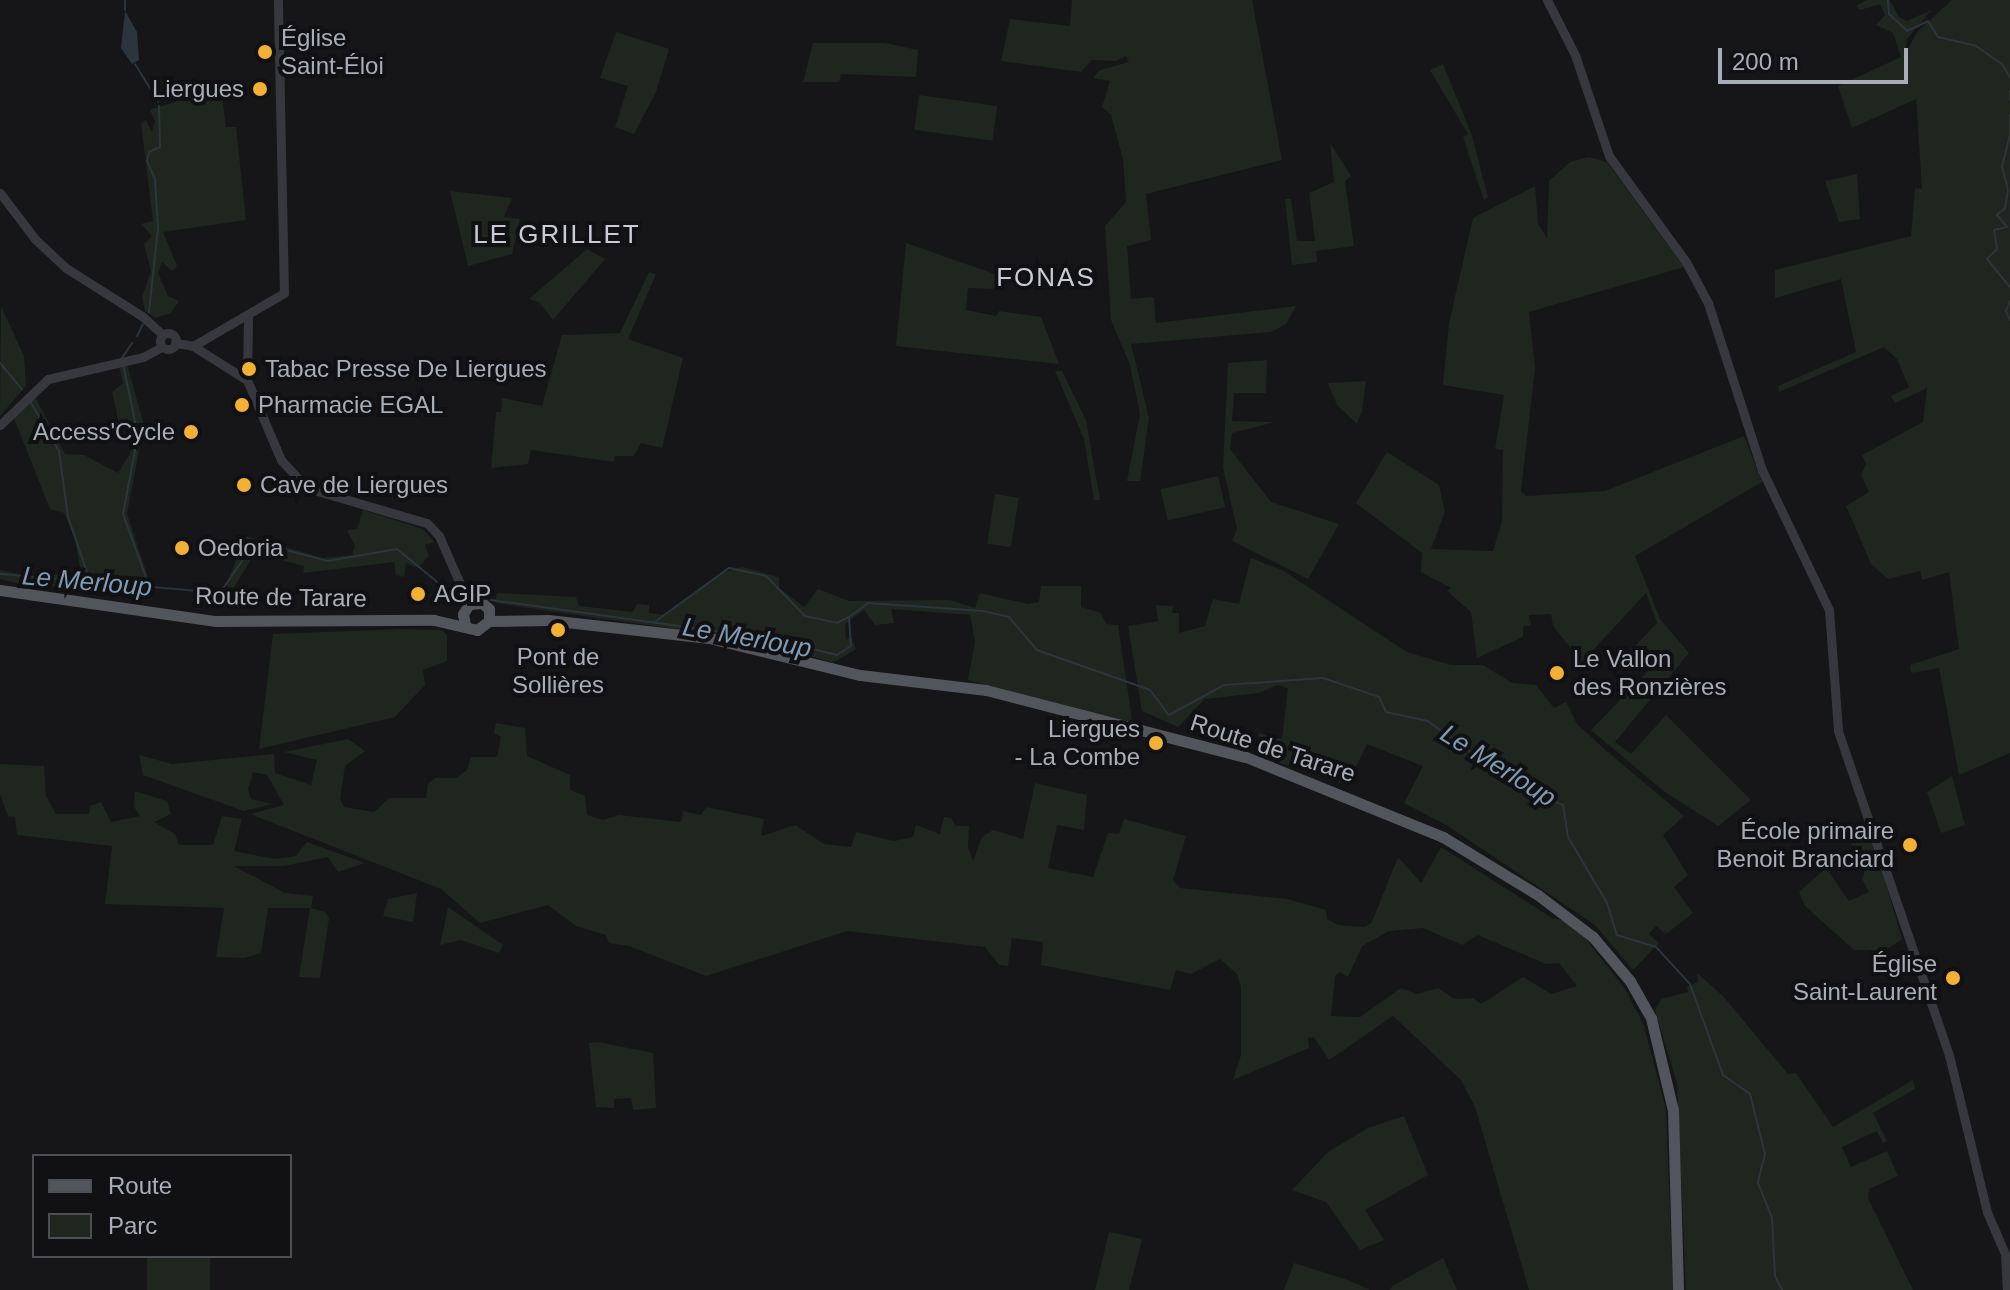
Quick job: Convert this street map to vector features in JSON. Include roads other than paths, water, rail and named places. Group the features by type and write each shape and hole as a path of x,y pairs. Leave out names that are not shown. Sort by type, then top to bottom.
{"main road":[{"name":"Route de Tarare","path":"0,588 49,599 216,621 434,620 466,614 477,630 490,617 548,620 709,638 860,675 1009,696 1246,757 1406,818 1459,846 1593,937 1630,981 1651,1018 1673,1110 1678,1290"},
{"path":"466,614 482,603 490,617"}],"street":[{"path":"193,346 248,317 284,289 278,0"},
{"path":"1547,0 1575,55 1609,156 1686,262 1708,303 1755,452 1829,610 1838,731 1949,1055 1985,1203 2007,1269 2007,1290"},
{"path":"0,193 35,239 66,268 142,316 163,335 173,335 175,343"},
{"path":"248,317 247,380 292,478 317,493 410,514 427,523 439,536 466,614"},
{"path":"162,347 163,335"},
{"path":"175,343 193,346 247,380"},
{"path":"0,425 23,398 48,379 122,361 162,347 169,349 175,343"}],"waterway":[{"path":"125,0 125,10"},
{"path":"1888,0 1889,14 1907,31 1928,21 1938,37 1976,46 2002,64 2010,78"},
{"path":"135,64 158,101"},
{"path":"2010,91 2010,100"},
{"path":"149,312 158,228 155,179 147,161 149,152 160,147 159,106"},
{"path":"2010,115 2010,134"},
{"path":"2010,135 2002,166 2008,190 2005,208 1997,215 2007,227 1994,230 1997,249 1987,259 2010,287"},
{"path":"2010,301 2006,311 2010,320"},
{"path":"137,336 143,324"},
{"path":"122,358 132,343"},
{"path":"0,363 22,389"},
{"path":"123,364 138,435 123,514 149,586"},
{"path":"30,401 59,451 68,517 90,581"},
{"name":"Le Merloup","path":"0,574 220,593 255,542 328,561 397,549 459,600"},
{"path":"656,621 729,568 766,576 805,616 837,623 849,617"},
{"name":"Le Merloup","path":"491,600 771,639 837,655 851,646 849,617 868,603 983,611 1009,617 1037,650 1150,690 1169,715 1224,685 1323,678 1379,697 1386,712 1428,721 1463,748 1515,774 1529,790 1563,805 1568,837 1607,903 1617,935 1656,947 1690,984 1723,1075 1750,1094 1765,1154 1758,1183 1772,1217 1775,1276 1782,1290"}],"place":[{"name":"Église Saint-Éloi","path":"265,52"},
{"name":"Liergues","path":"260,89"},
{"name":"Tabac Presse De Liergues","path":"249,369"},
{"name":"Pharmacie EGAL","path":"242,405"},
{"name":"Access'Cycle","path":"191,432"},
{"name":"Cave de Liergues","path":"244,485"},
{"name":"Oedoria","path":"182,548"},
{"name":"AGIP","path":"418,594"},
{"name":"Pont de Sollières","path":"558,630"},
{"name":"Le Vallon des Ronzières","path":"1557,673"},
{"name":"Liergues - La Combe","path":"1156,743"},
{"name":"École primaire Benoit Branciard","path":"1910,845"},
{"name":"Église Saint-Laurent","path":"1953,978"}],"district":[{"name":"LE GRILLET","path":"557,235"},
{"name":"FONAS","path":"1046,278"}]}
